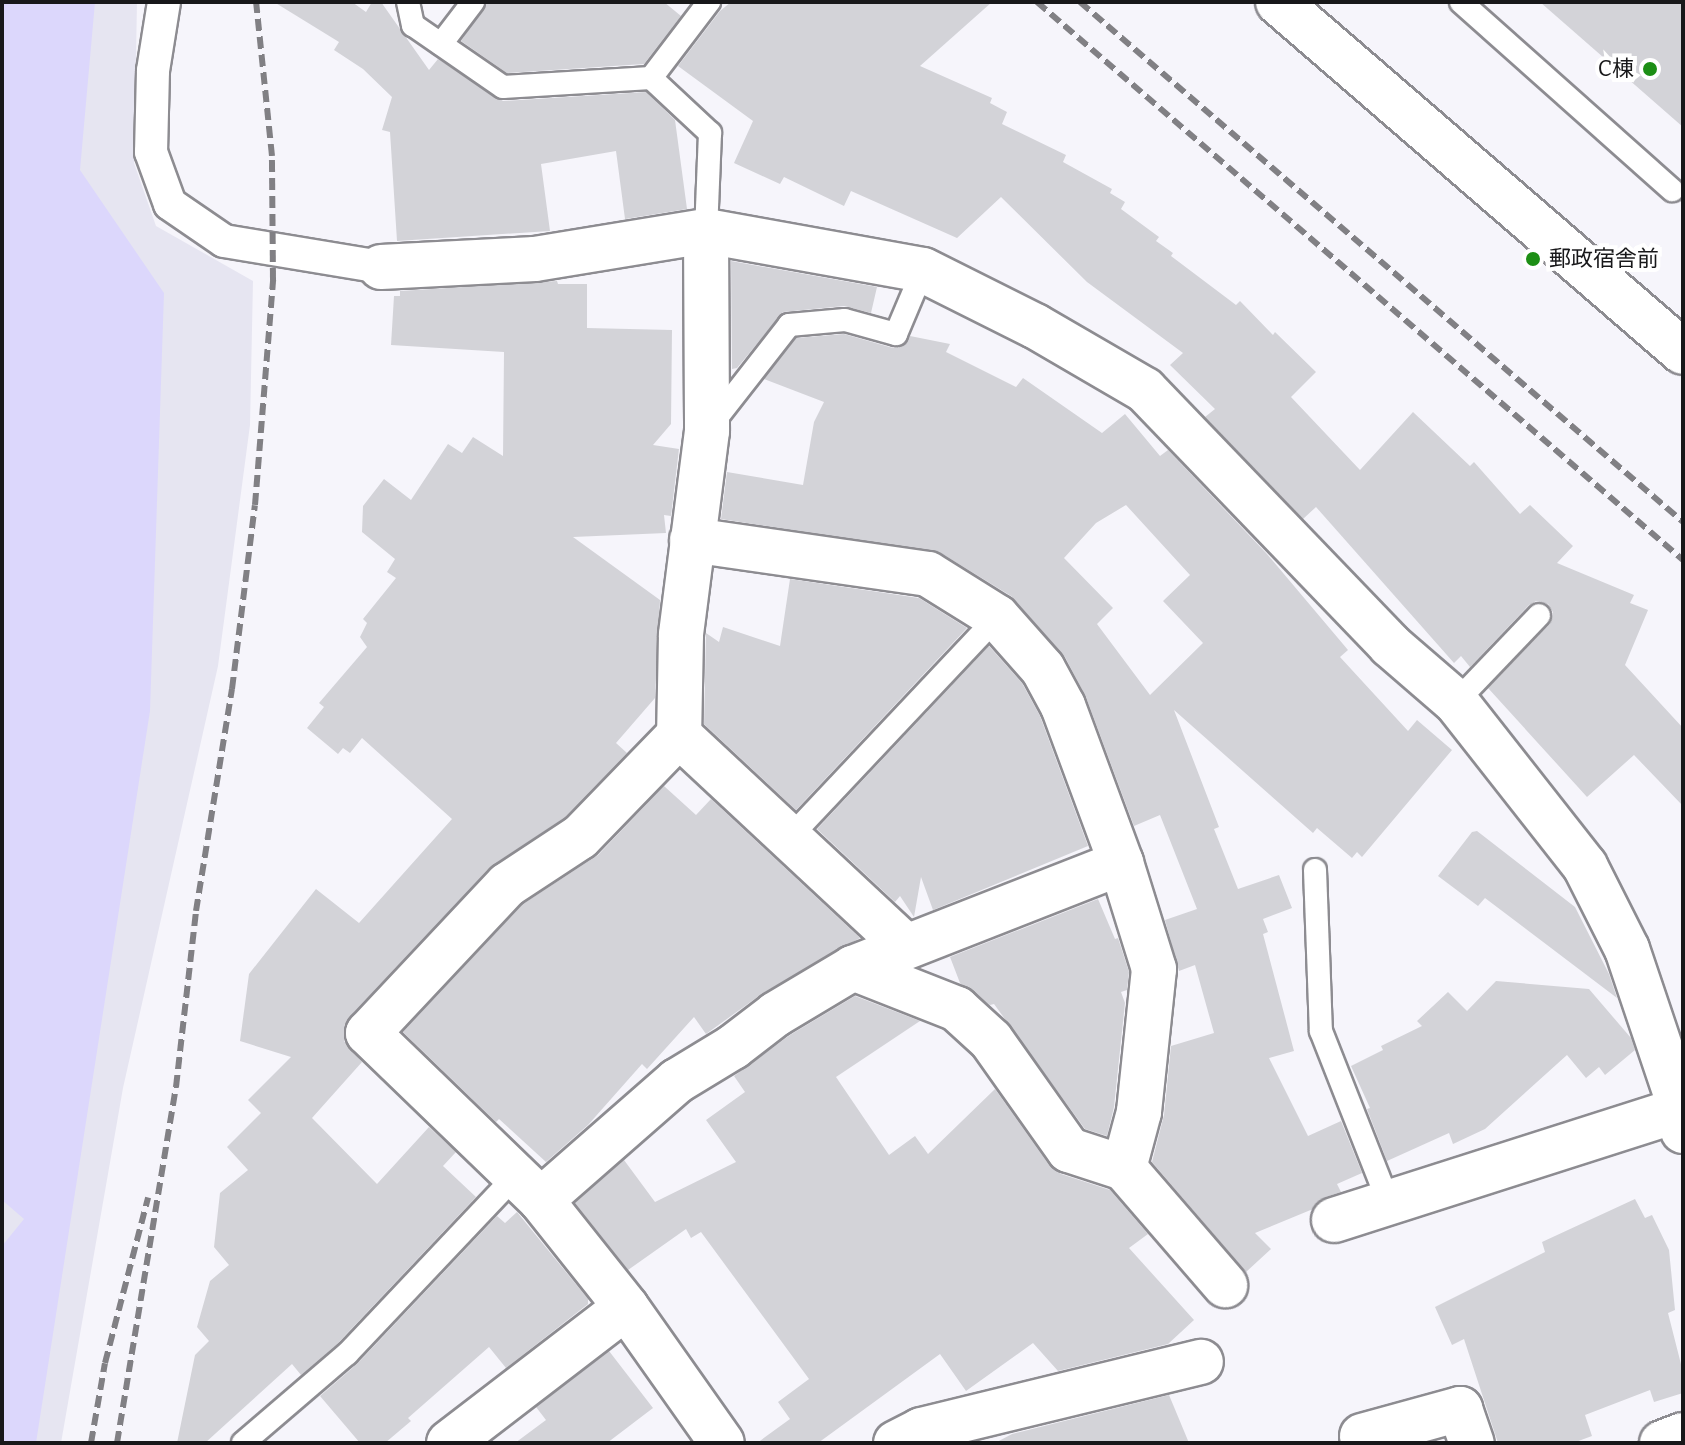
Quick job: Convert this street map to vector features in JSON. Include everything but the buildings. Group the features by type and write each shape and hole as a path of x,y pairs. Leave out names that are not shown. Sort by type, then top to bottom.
{"street":[{"path":"164,2 153,71 151,152 170,204 224,241 381,267 535,259 706,231 923,270 1035,326 1145,390 1390,645 1456,702 1585,866 1627,949 1682,1120 1388,1201 1334,1220"},
{"path":"1278,2 1683,352"},
{"path":"706,231 707,431 681,635 679,735 580,837 507,885 368,1033 529,1187 626,1307 722,1443"},
{"path":"692,540 928,574 997,617 1043,669 1063,706 1121,863 1154,969 1139,1112 1124,1168"},
{"path":"679,735 905,946"},
{"path":"529,1187 776,1014 853,968 1121,863"},
{"path":"853,968 957,1009 991,1040 1069,1150 1124,1168 1225,1285"},
{"path":"449,1443 626,1307"},
{"path":"896,1443 921,1430 1201,1362"},
{"path":"1362,1436 1460,1409 1472,1443"},
{"path":"1662,1443 1683,1435"}],"lane":[{"path":"408,2 413,25 503,87 651,78 710,133 706,231"},
{"path":"441,44 473,2"},
{"path":"651,78 709,2"},
{"path":"1461,2 1672,190"},
{"path":"707,431 789,325 845,320 896,334 923,270"},
{"path":"1456,702 1539,615"},
{"path":"790,837 997,617"},
{"path":"1315,870 1321,1031 1388,1201"},
{"path":"243,1443 347,1354 529,1187"}],"shaded area":[{"path":"2,2 137,2 134,163 156,226 253,281 250,425 218,666 123,1088 61,1443 2,1443"},
{"path":"2,2 95,2 80,170 164,293 150,711 36,1443 2,1443 2,1246 24,1219 2,1200"}],"railway":[{"path":"117,1443 176,1087 196,911 232,689 255,505 273,280 272,156 256,2"},
{"path":"1037,2 1683,560"},
{"path":"1080,2 1683,522"},
{"path":"91,1443 105,1363 148,1198"}],"place":[{"name":"C棟","path":"1650,69"},
{"name":"郵政宿舎前","path":"1533,259"}]}
